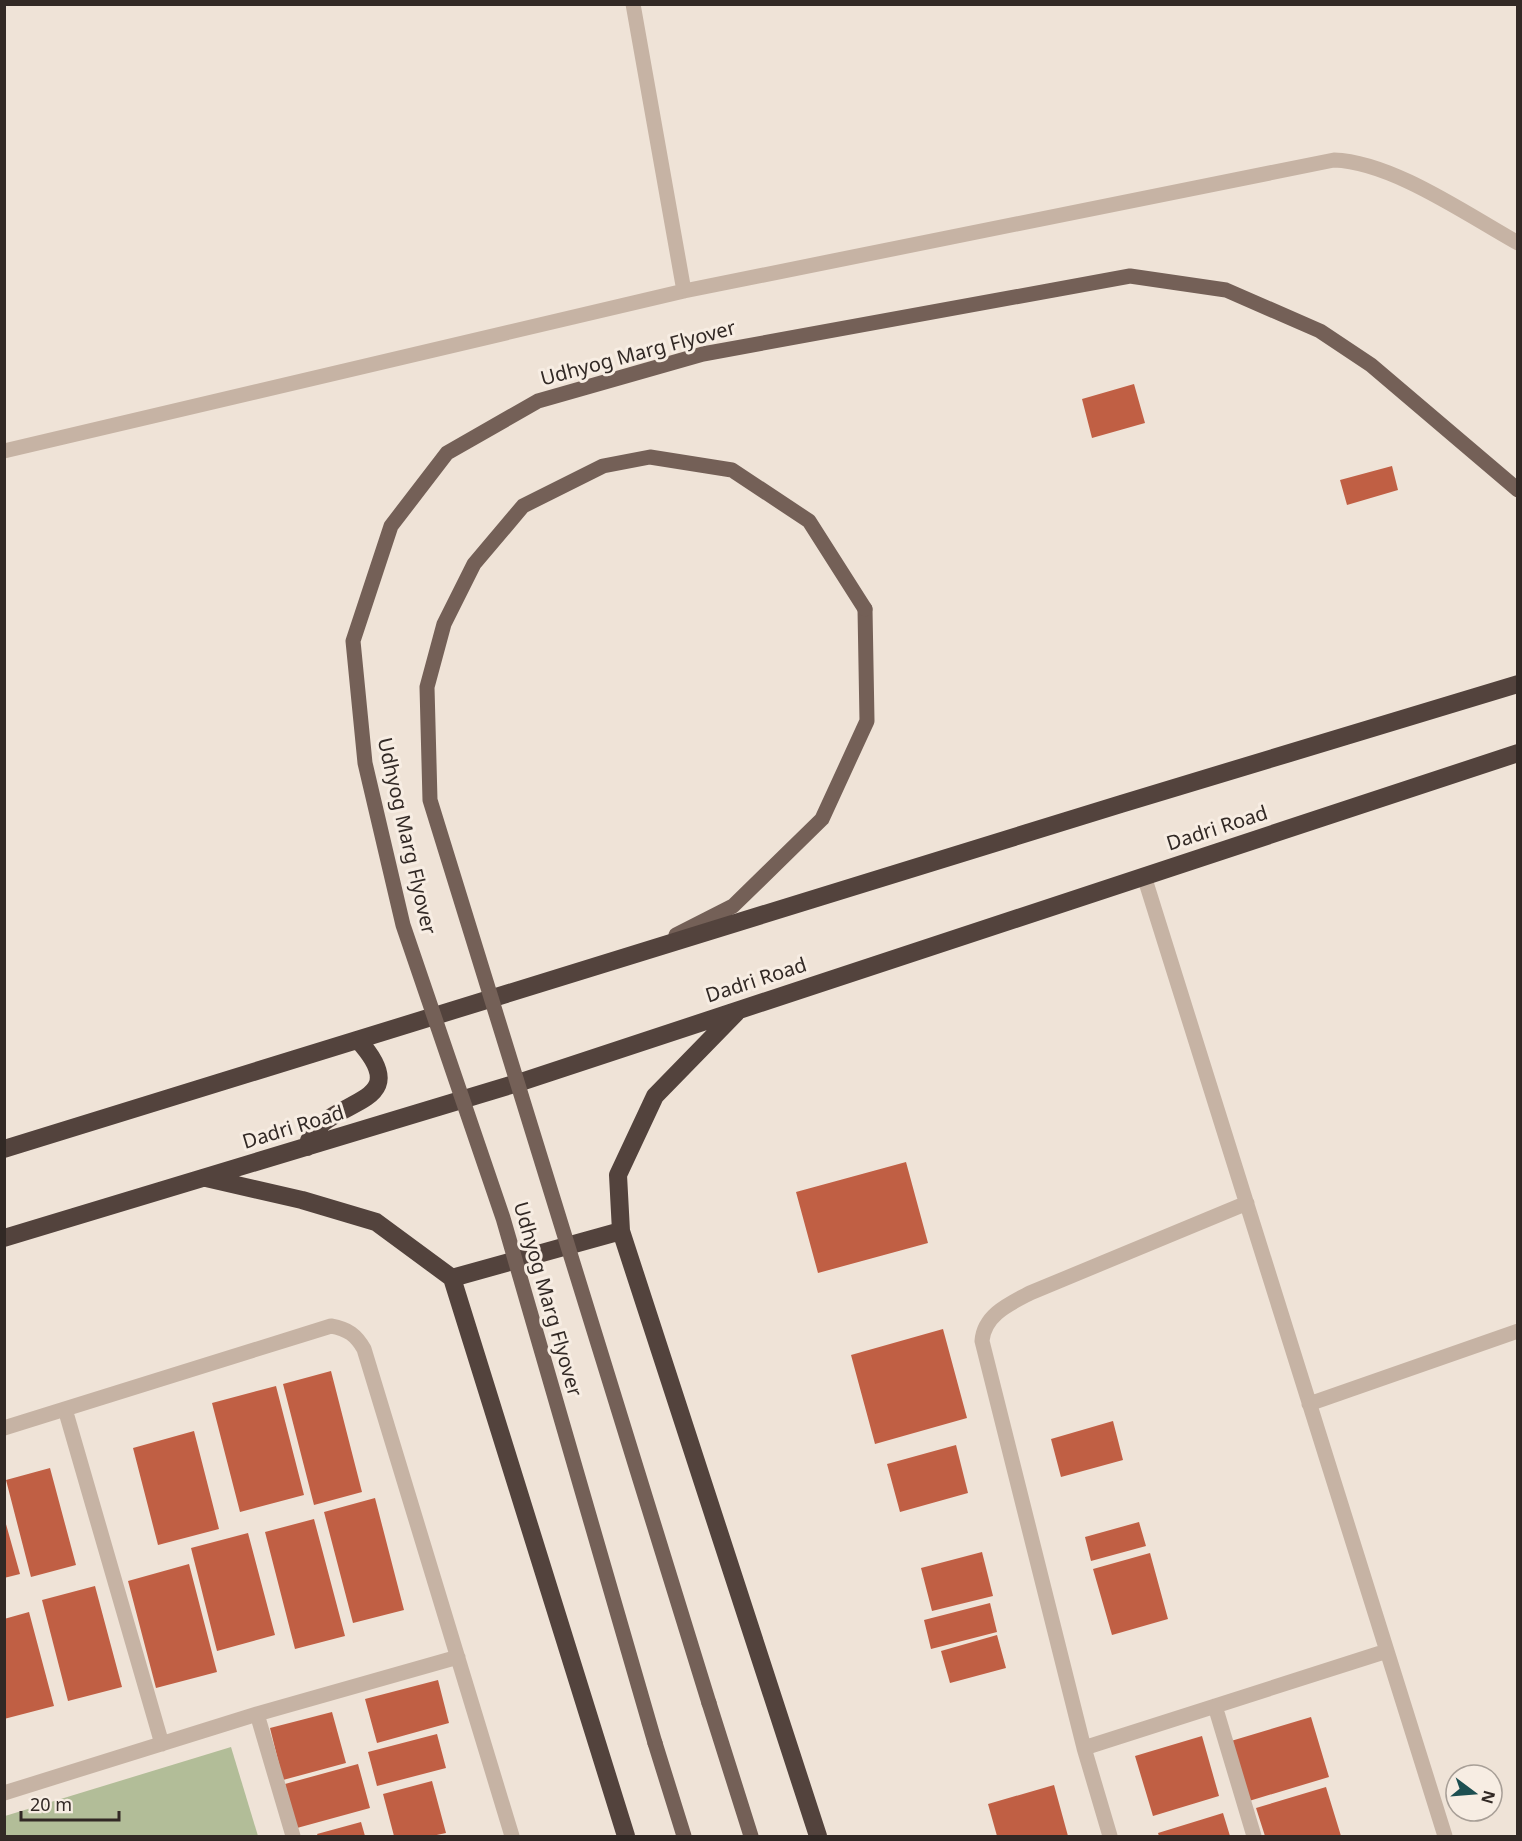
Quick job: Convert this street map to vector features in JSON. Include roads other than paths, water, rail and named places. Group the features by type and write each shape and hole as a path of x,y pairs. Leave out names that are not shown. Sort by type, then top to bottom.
{"highway":[{"path":"4,1149 1518,684"},
{"name":"Dadri Road","path":"4,1238 524,1081 1518,753"},
{"path":"740,1009 655,1096 618,1175 621,1231 818,1836"},
{"path":"307,1147 309,1137 321,1122 369,1098 376,1089 377,1066 372,1056 358,1040"},
{"path":"205,1178 302,1200 376,1222 452,1278 626,1836"},
{"path":"452,1278 621,1231"}],"main road":[{"name":"Udhyog Marg Flyover","path":"684,1836 503,1218 403,925 365,763 353,641 391,526 447,453 538,401 703,354 1130,276 1226,290 1320,331 1371,365 1518,490"},
{"name":"Udhyog Marg Flyover","path":"644,952 733,906 822,819 867,721 865,609 809,521 732,470 650,457 603,466 523,506 474,564 444,624 427,687 430,800 751,1836"}],"street":[{"path":"633,4 684,291"},
{"path":"4,451 684,291 1334,160 1353,161 1401,178 1518,243"},
{"path":"1144,876 1445,1836"},
{"path":"1110,1836 1084,1748 982,1341 982,1330 987,1321 1006,1305 1030,1293 1246,1203"},
{"path":"4,1428 331,1326 344,1328 356,1335 364,1349 512,1836"},
{"path":"1309,1404 1518,1331"},
{"path":"65,1409 162,1744"},
{"path":"1084,1748 1387,1651"},
{"path":"4,1793 257,1714 458,1657"},
{"path":"1215,1706 1254,1836"},
{"path":"257,1714 293,1836"}]}
